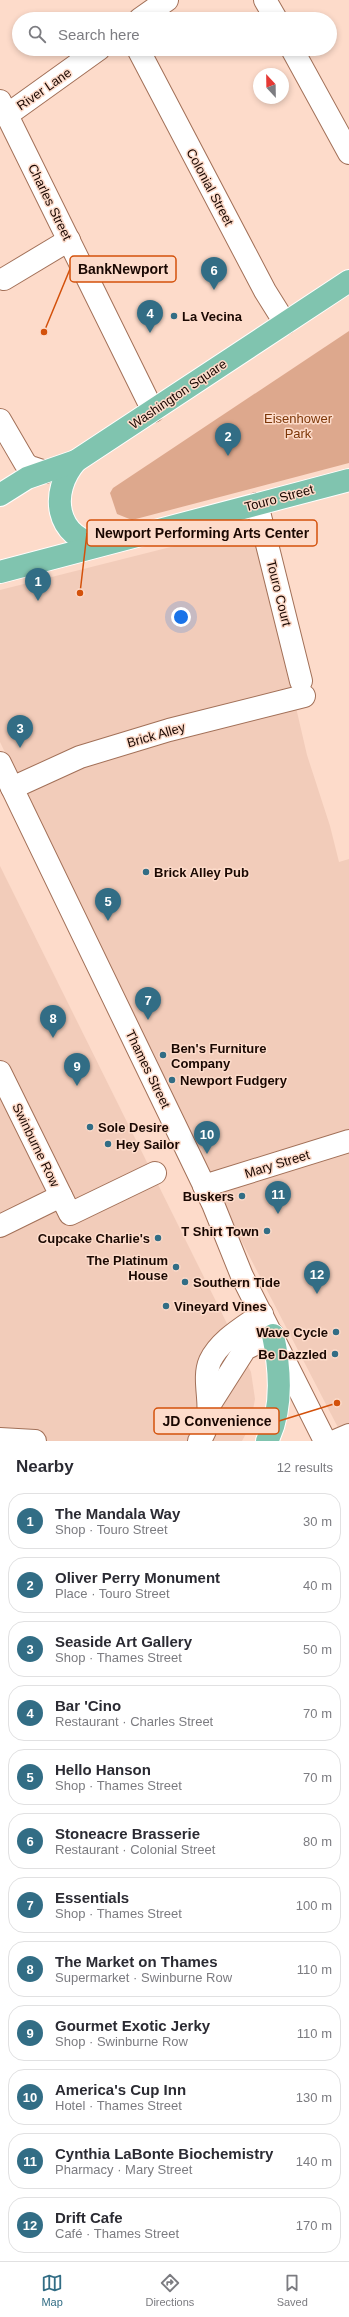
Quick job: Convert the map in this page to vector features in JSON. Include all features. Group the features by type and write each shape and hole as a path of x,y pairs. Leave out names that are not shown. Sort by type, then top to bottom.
{"main road":[{"name":"Washington Square","path":"0,494 27,478 76,461 349,281"},
{"path":"76,461 66,473 60,489 59,498 62,516 76,537 84,542 100,546"},
{"name":"Touro Street","path":"0,572 349,480"},
{"path":"273,1335 278,1367 275,1441"},
{"path":"267,1441 276,1411"}],"street":[{"path":"150,12 168,0"},
{"path":"266,0 272,12"},
{"name":"River Lane","path":"4,108 88,56"},
{"name":"Colonial Street","path":"142,56 265,291 285,323"},
{"path":"296,56 349,153"},
{"name":"Charles Street","path":"4,108 153,410"},
{"path":"4,279 69,240"},
{"path":"0,420 20,457 30,467 45,472"},
{"name":"Touro Court","path":"257,504 303,689"},
{"name":"Brick Alley","path":"12,788 80,756 303,689"},
{"name":"Thames Street","path":"0,763 204,1186 235,1260 325,1441"},
{"name":"Swinburne Row","path":"0,1072 70,1214 155,1173"},
{"name":"Mary Street","path":"204,1186 349,1141"},
{"path":"0,1226 61,1196"},
{"path":"199,1441 206,1425 210,1404 208,1368 214,1354 226,1341 262,1314"},
{"path":"210,1404 245,1349 273,1335"},
{"path":"335,1441 349,1435"},
{"path":"0,1439 35,1441"}],"shaded area":[{"path":"254,526 307,755 330,826 339,862 349,859 349,1441 345,1441 212,1184 0,742 0,590"},
{"path":"0,866 251,1372 255,1399 250,1426 242,1441 0,1441"}],"green space":[{"name":"Eisenhower Park","path":"349,331 349,463 132,520 117,514 110,493 113,488"}],"place":[{"name":"Stoneacre Brasserie","path":"214,290"},
{"name":"La Vecina","path":"174,316"},
{"name":"BankNewport","path":"44,332"},
{"name":"Bar 'Cino","path":"150,333"},
{"name":"Oliver Perry Monument","path":"228,456"},
{"name":"Newport Performing Arts Center","path":"80,593"},
{"name":"The Mandala Way","path":"38,601"},
{"name":"Seaside Art Gallery","path":"20,748"},
{"name":"Brick Alley Pub","path":"146,872"},
{"name":"Hello Hanson","path":"108,921"},
{"name":"Essentials","path":"148,1020"},
{"name":"The Market on Thames","path":"53,1038"},
{"name":"Ben's Furniture Company","path":"163,1055"},
{"name":"Newport Fudgery","path":"172,1080"},
{"name":"Gourmet Exotic Jerky","path":"77,1086"},
{"name":"Sole Desire","path":"90,1127"},
{"name":"Hey Sailor","path":"108,1144"},
{"name":"America's Cup Inn","path":"207,1154"},
{"name":"Buskers","path":"242,1196"},
{"name":"Cynthia LaBonte Biochemistry","path":"278,1214"},
{"name":"T Shirt Town","path":"267,1231"},
{"name":"Cupcake Charlie's","path":"158,1238"},
{"name":"The Platinum House","path":"176,1267"},
{"name":"Southern Tide","path":"185,1282"},
{"name":"Drift Cafe","path":"317,1294"},
{"name":"Vineyard Vines","path":"166,1306"},
{"name":"Wave Cycle","path":"336,1332"},
{"name":"Be Dazzled","path":"335,1354"},
{"name":"JD Convenience","path":"337,1403"}]}
